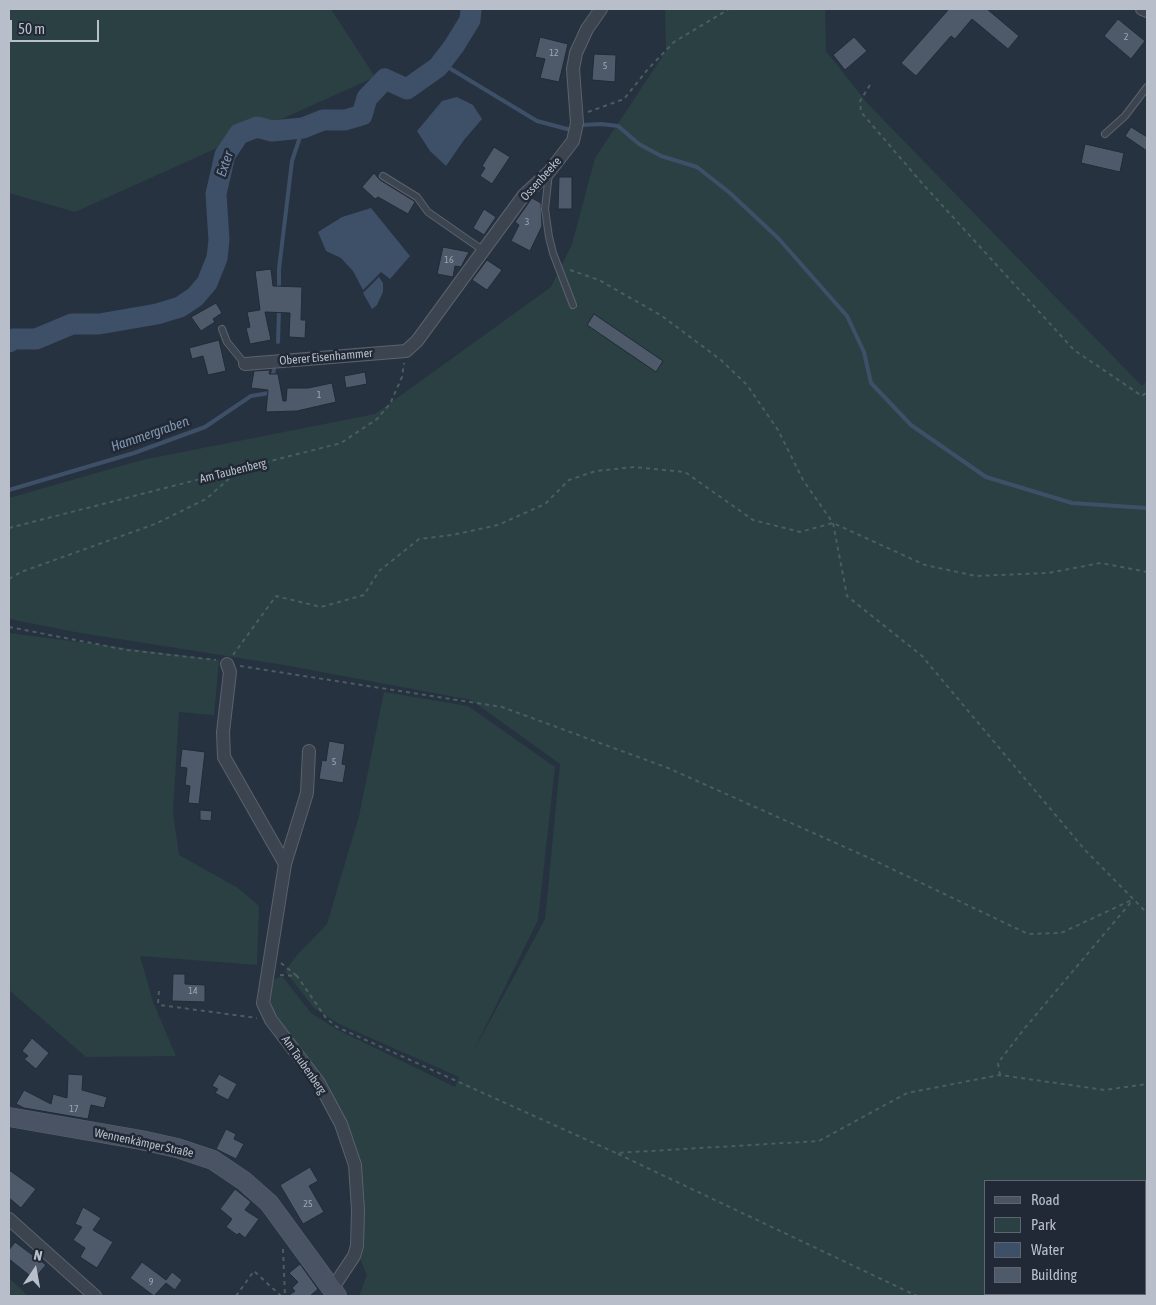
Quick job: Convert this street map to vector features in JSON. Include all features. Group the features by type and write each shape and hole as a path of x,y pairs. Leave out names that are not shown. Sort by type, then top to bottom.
{"street":[{"name":"Ossenbeeke","path":"406,351 456,290 524,195 550,172 576,134 572,69 576,53 587,29 601,9"},
{"path":"1142,9 1147,11"},
{"name":"Oberer Eisenhammer","path":"245,364 406,351"},
{"path":"227,664 230,672 223,732 224,758 285,864"},
{"name":"Am Taubenberg","path":"309,751 307,793 285,864 263,1003 271,1020 319,1083 341,1124 355,1165 358,1210 357,1246 354,1256 335,1293"},
{"name":"Wennenkämper Straße","path":"9,1117 141,1140 177,1148 213,1160 244,1181 269,1204 335,1293"},
{"path":"9,1219 95,1296"}],"lane":[{"path":"1105,134 1125,116 1147,87"},
{"path":"550,172 546,209 551,245 573,305"},
{"path":"383,176 417,197 428,212 484,251"},
{"path":"222,329 227,342 245,364"}],"path":[{"path":"576,117 624,99 648,69 674,42 704,26 728,9"},
{"path":"870,85 860,101 860,112 915,175 1074,350 1142,396 1147,392"},
{"path":"558,266 599,280 662,316 721,360 747,385 778,430 803,480 833,523 847,596 922,656 1085,850 1147,913"},
{"name":"Am Taubenberg","path":"9,528 341,443 377,419 390,404 402,377 406,351"},
{"path":"227,664 276,596 321,607 364,595 379,571 419,539 452,535 498,525 545,504 569,480 596,471 634,467 685,472 752,520 800,532 833,523 925,565 976,576 1048,574 1101,563 1147,572"},
{"path":"9,579 21,572 155,524 206,499 240,470"},
{"path":"9,627 128,650 220,661 227,664 502,707 668,768 867,857 1028,934 1061,933 1134,899"},
{"path":"1000,1074 998,1063 1024,1029 1134,899"},
{"path":"270,953 296,976 326,1018 338,1027 616,1153 917,1296"},
{"path":"265,984 271,976 296,976"},
{"path":"159,991 158,1003 160,1005 271,1020"},
{"path":"616,1153 819,1140 907,1093 1000,1074 1105,1090 1147,1084"},
{"path":"285,1296 282,1245 287,1229"},
{"path":"236,1296 254,1271 281,1296"}],"green space":[{"path":"9,9 331,9 375,77 75,212 9,193"},
{"path":"665,9 825,9 826,51 868,104 1142,386 1147,381 1147,1296 359,1296 367,1275 358,1254 358,1164 267,1002 268,982 282,976 311,1013 336,1029 455,1087 459,1077 339,1024 314,1008 285,971 297,955 327,924 359,816 384,692 468,706 555,767 538,920 472,1054 545,919 560,764 471,700 284,665 75,632 9,619 9,498 142,460 375,414 551,287 572,244 595,158 666,51"},
{"path":"9,633 219,660 214,715 179,712 173,812 179,855 238,888 259,906 257,965 140,956 153,1002 176,1056 86,1057 9,990"},
{"path":"9,1278 28,1296 9,1296"}],"water":[{"path":"457,97 473,105 482,119 464,140 446,166 430,151 417,131 442,101"},
{"path":"371,208 410,256 390,279 381,272 363,290 353,271 341,258 326,251 318,232 342,217"},
{"path":"379,277 383,283 383,292 377,305 372,309 363,293"}],"building":[{"path":"949,9 987,9 1019,36 1008,49 972,19 955,39 951,36 916,76 901,63"},
{"path":"1118,19 1145,41 1131,59 1104,36"},
{"path":"540,37 568,44 559,82 540,78 545,59 535,57"},
{"path":"854,37 867,51 845,70 833,55"},
{"path":"594,54 616,55 615,82 592,80"},
{"path":"1131,127 1147,137 1147,151 1125,136"},
{"path":"1085,144 1124,153 1120,172 1081,163"},
{"path":"494,147 510,157 492,184 480,176 485,168 482,166"},
{"path":"374,173 380,180 415,202 408,214 378,197 375,199 362,187"},
{"path":"559,177 572,177 572,209 558,209"},
{"path":"532,198 541,203 542,226 530,251 511,241 519,225 515,222"},
{"path":"484,209 496,217 484,235 473,228"},
{"path":"443,247 469,252 461,267 455,266 453,277 437,274"},
{"path":"487,260 502,270 487,290 472,280"},
{"path":"271,269 273,286 302,287 301,320 306,320 305,338 289,337 290,313 265,312 271,340 250,344 246,328 250,327 247,312 260,310 255,271"},
{"path":"216,303 222,313 213,319 215,322 201,331 191,317"},
{"path":"594,314 663,361 656,372 587,325"},
{"path":"219,340 226,371 208,375 203,356 192,359 189,348"},
{"path":"270,370 269,374 278,374 283,401 286,401 287,388 308,388 332,383 336,402 297,411 266,412 268,390 251,388 254,371"},
{"path":"365,372 367,384 346,388 344,376"},
{"path":"329,741 345,744 342,764 346,765 343,783 319,779 322,760 326,761"},
{"path":"182,749 205,752 199,804 188,803 190,786 185,785 187,768 180,767"},
{"path":"200,810 212,811 211,821 200,820"},
{"path":"173,974 185,974 185,984 205,985 205,1002 172,1001"},
{"path":"32,1038 49,1053 36,1069 24,1059 28,1056 22,1051"},
{"path":"68,1074 83,1075 82,1090 107,1097 104,1108 91,1105 88,1119 24,1108 16,1104 24,1090 51,1104 53,1094 67,1098"},
{"path":"219,1074 237,1084 228,1100 215,1093 218,1089 212,1086"},
{"path":"226,1129 236,1134 234,1139 244,1144 236,1159 216,1149"},
{"path":"310,1167 318,1181 309,1186 324,1212 303,1224 280,1185"},
{"path":"9,1170 36,1189 21,1208 9,1198"},
{"path":"235,1189 251,1202 245,1210 259,1219 245,1238 226,1227 232,1219 220,1209"},
{"path":"83,1207 101,1218 93,1230 113,1242 97,1268 80,1257 85,1248 73,1240 82,1227 75,1224"},
{"path":"15,1242 46,1265 34,1279 9,1259 9,1250"},
{"path":"142,1262 166,1280 172,1272 182,1280 175,1290 166,1283 154,1296 130,1278"},
{"path":"300,1264 318,1289 310,1296 288,1296 295,1291 292,1288 298,1282 289,1273"}],"waterway":[{"name":"Exter","path":"9,342 13,339 36,339 72,324 99,324 157,314 180,307 195,297 207,283 217,258 219,240 216,194 225,155 239,134 257,127 272,131 303,128 323,120 345,120 362,115 367,98 385,79 407,89 438,67 470,20 471,9"},
{"path":"441,63 537,121 571,130"},
{"path":"582,125 601,124 618,126 639,144 661,156 697,167 730,193 778,238 847,316 864,352 871,383 911,425 986,477 1072,503 1147,508"},
{"name":"Hammergraben","path":"279,290 279,269 292,161 303,128"},
{"name":"Hammergraben","path":"278,342 279,310"},
{"name":"Hammergraben","path":"272,379 274,370"},
{"name":"Hammergraben","path":"9,490 134,453 205,427 251,396 269,393 269,390"}]}
